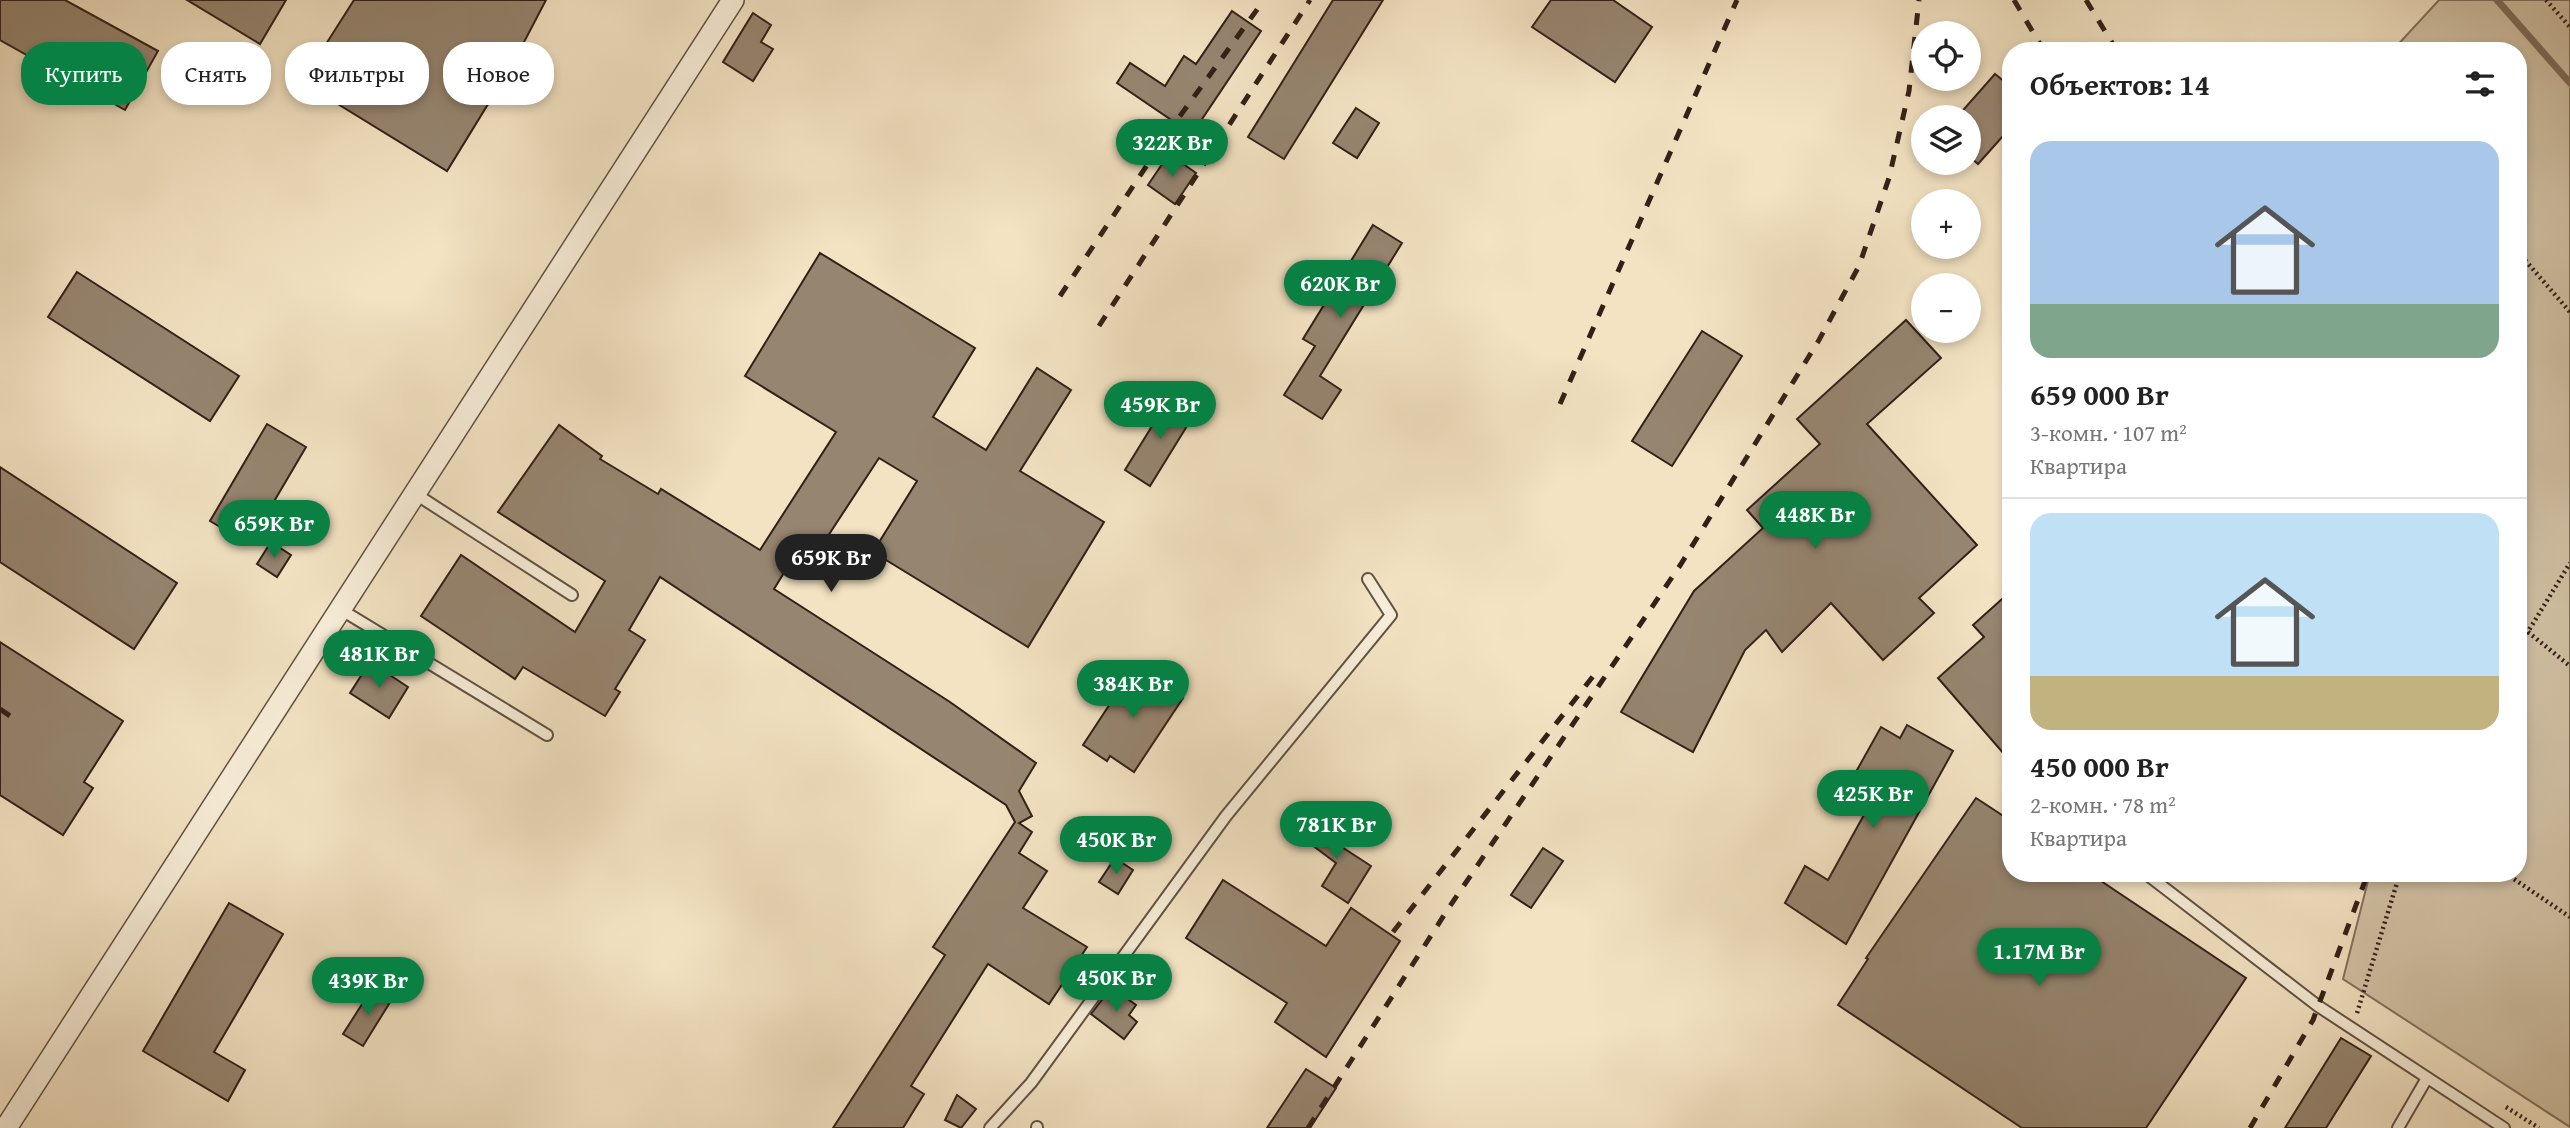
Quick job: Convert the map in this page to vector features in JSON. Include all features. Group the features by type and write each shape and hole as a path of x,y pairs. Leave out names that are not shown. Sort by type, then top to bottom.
{"street":[{"path":"5,1128 733,0"}],"lane":[{"path":"414,493 572,595"},
{"path":"990,1128 1031,1083 1226,816 1391,615 1368,579"},
{"path":"340,609 547,735"},
{"path":"2157,882 2318,1006 2504,1128"},
{"path":"2398,1128 2427,1078"}],"path":[{"path":"2546,0 2570,27"},
{"path":"2527,262 2570,312"},
{"path":"2570,563 2528,632 2570,666"},
{"path":"2368,1021 2357,1014 2397,882"},
{"path":"2518,882 2570,917"},
{"path":"2494,1100 2539,1128"}],"shaded area":[{"path":"2439,0 2570,0 2570,1127 2343,979 2368,882 2527,882 2527,42 2400,42"}],"building":[{"path":"0,0 65,0 142,42 21,42 21,52 0,40"},
{"path":"187,0 286,0 261,42 257,42"},
{"path":"354,0 546,0 524,42 443,42 443,105 487,105 447,171 339,105 429,105 429,42 327,42"},
{"path":"1333,0 1383,0 1284,159 1248,137"},
{"path":"1551,0 1613,0 1652,27 1615,82 1532,27"},
{"path":"1232,11 1261,31 1192,134 1117,83 1130,63 1165,86 1184,56 1196,64"},
{"path":"753,13 771,25 761,42 773,49 753,81 723,62"},
{"path":"147,45 158,51 147,71"},
{"path":"1995,74 2002,80 2002,137 1981,161 1981,105 1968,105"},
{"path":"1356,108 1379,123 1357,158 1333,143"},
{"path":"1169,154 1196,173 1175,204 1148,185"},
{"path":"1373,225 1402,243 1320,376 1341,390 1322,419 1284,395 1315,346 1303,339"},
{"path":"820,253 975,348 933,417 986,450 1037,368 1071,390 1020,471 1104,522 1028,647 873,552 917,481 879,458 826,539 853,556 841,574 800,547 774,589 950,702 1036,763 1019,791 1032,816 1019,823 1032,832 1019,853 1047,871 1023,908 1087,947 1049,1004 988,964 911,1086 924,1094 903,1128 833,1128 945,955 933,947 1015,822 1006,805 660,577 629,630 645,640 615,689 620,692 605,716 523,667 515,679 421,616 461,555 575,632 605,581 498,512 559,425 602,456 600,459 658,494 661,489 760,550 836,432 745,376"},
{"path":"77,272 239,376 210,421 48,317"},
{"path":"1906,320 1911,325 1911,343 1927,343 1941,358 1867,424 1977,545 1919,598 1934,613 1883,660 1831,603 1782,652 1766,630 1745,650 1693,752 1621,712 1694,591 1763,528 1747,510 1820,444 1797,419"},
{"path":"1702,331 1742,356 1672,466 1632,441"},
{"path":"1170,397 1195,413 1150,486 1125,470"},
{"path":"267,424 306,447 249,544 210,521"},
{"path":"0,467 177,583 134,649 0,562"},
{"path":"271,542 291,555 277,577 257,564"},
{"path":"2002,599 2002,752 1938,678 1984,637 1973,625"},
{"path":"0,642 123,721 84,782 93,788 63,835 0,795"},
{"path":"370,662 408,687 389,718 350,693"},
{"path":"1135,666 1183,698 1134,772 1110,756 1107,761 1083,745"},
{"path":"1907,725 1953,751 1846,944 1785,903 1805,866 1828,880 1876,793 1852,779 1881,727 1900,738"},
{"path":"1976,798 2002,815 2002,882 2102,882 2246,978 2146,1128 2022,1128 1838,1005 1868,959 1866,958"},
{"path":"1309,815 1329,831 1325,836 1371,866 1348,903 1322,886 1336,863 1296,833"},
{"path":"1543,848 1563,861 1531,908 1511,895"},
{"path":"1115,858 1133,870 1118,894 1099,882"},
{"path":"1223,880 1326,946 1351,908 1400,941 1326,1057 1275,1022 1287,1003 1186,938"},
{"path":"229,903 283,934 214,1052 245,1070 228,1101 143,1051"},
{"path":"373,987 392,999 363,1046 343,1034"},
{"path":"1117,991 1136,1005 1129,1015 1137,1022 1124,1039 1091,1014 1105,996 1110,1000"},
{"path":"2341,1038 2371,1056 2326,1128 2285,1128"},
{"path":"1306,1069 1336,1088 1310,1128 1267,1128"},
{"path":"957,1095 976,1109 961,1128 945,1120"}],"waterway":[{"path":"2497,0 2570,83"}],"railway":[{"path":"1060,296 1175,123 1264,0"},
{"path":"1099,326 1310,0"},
{"path":"1560,404 1737,0"},
{"path":"1308,1128 1448,909 1681,564 1819,340 1859,266 1889,178 1909,91 1919,0"},
{"path":"2014,0 2039,42"},
{"path":"2086,0 2112,42"},
{"path":"1393,932 1598,670"},
{"path":"0,709 13,718"},
{"path":"2250,1128 2313,1020 2365,882"}]}
